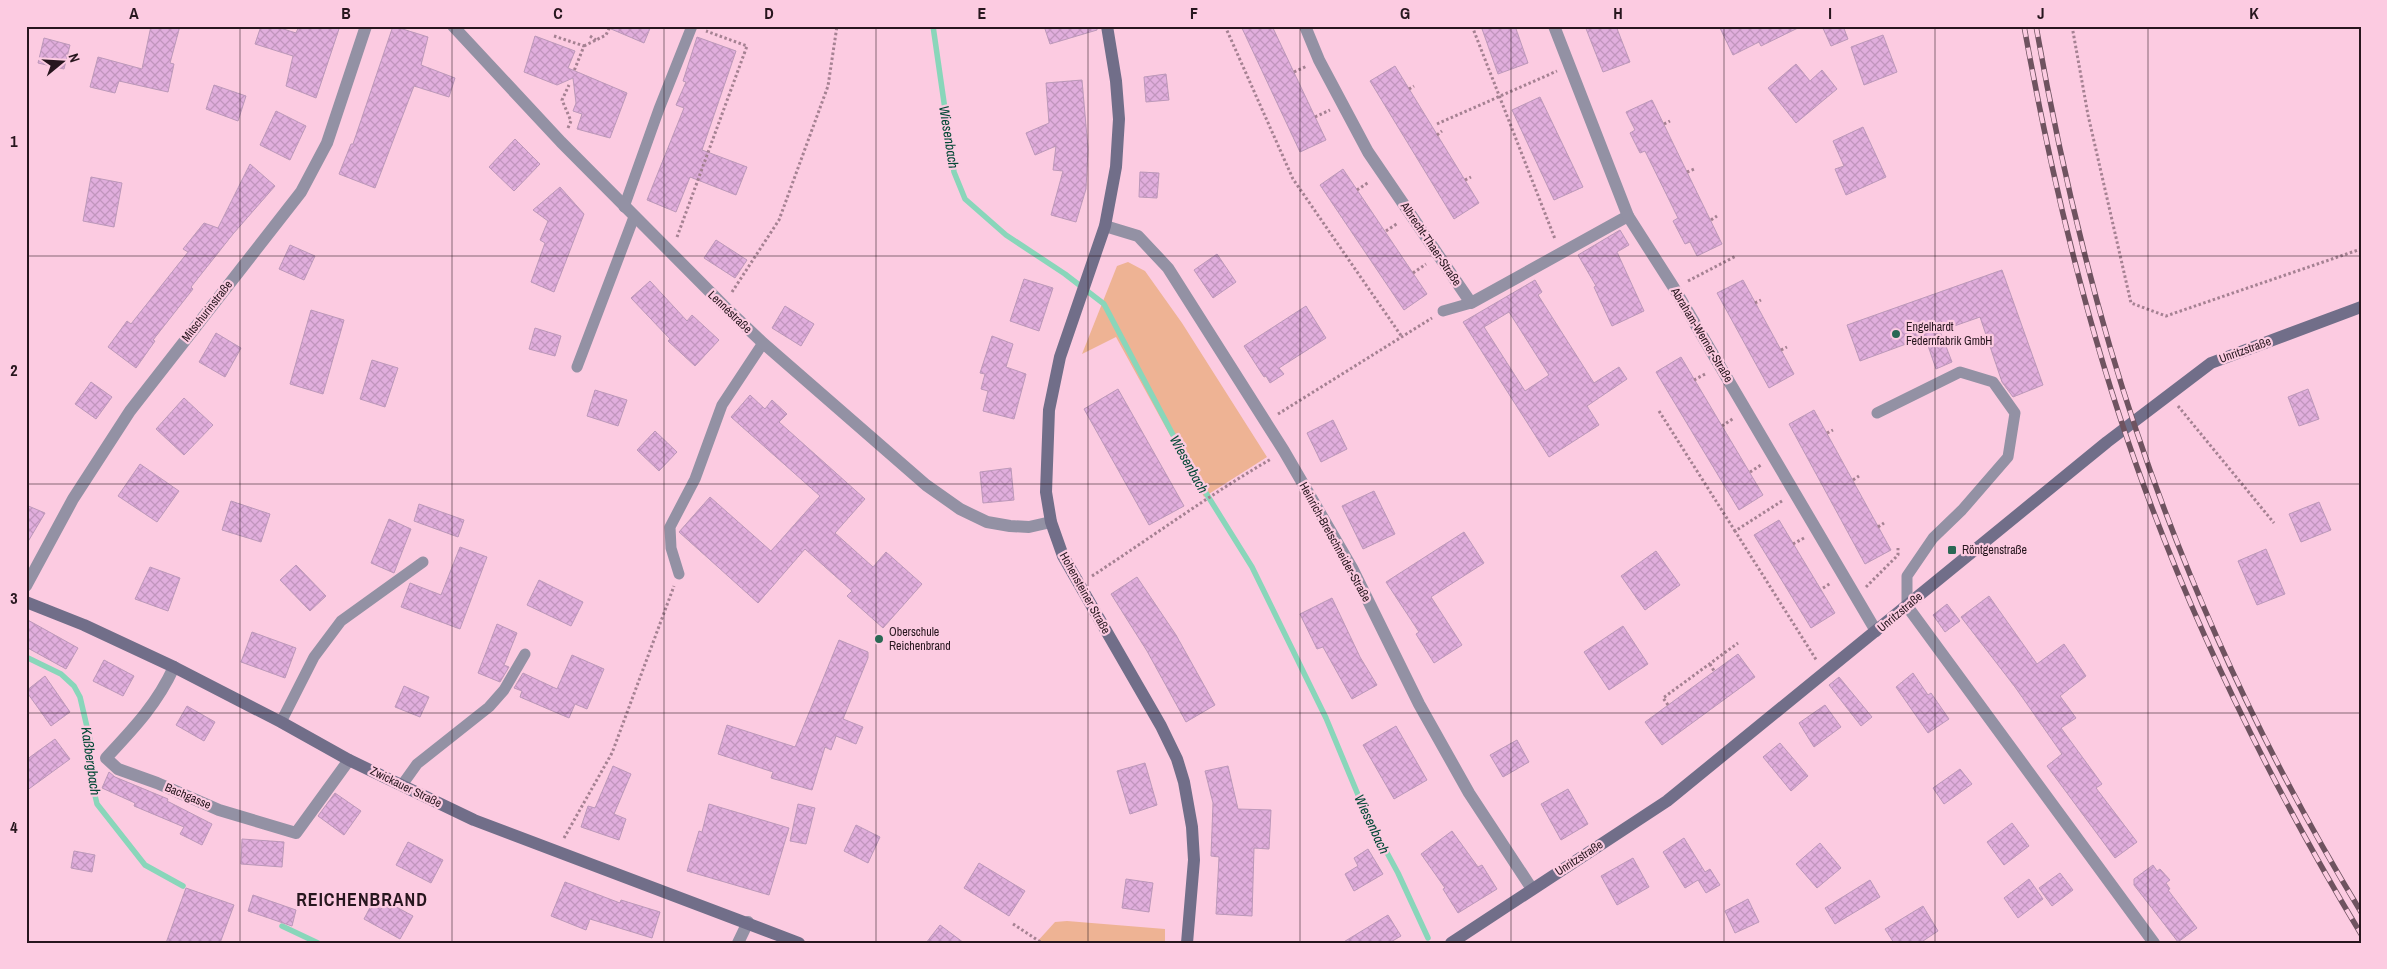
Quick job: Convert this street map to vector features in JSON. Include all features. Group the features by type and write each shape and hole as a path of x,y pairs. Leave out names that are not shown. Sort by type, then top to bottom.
{"main road":[{"name":"Hohensteiner Straße","path":"1107,26 1116,81 1119,119 1116,167 1105,226 1090,265 1060,357 1049,410 1046,492 1051,522 1063,556 1161,726 1177,758 1192,827 1194,860 1187,943"},
{"name":"Unritzstraße","path":"1451,943 1667,801 2107,442 2211,363 2361,307"},
{"name":"Zwickauer Straße","path":"26,602 84,625 174,666 349,760 474,820 558,850 799,943"}],"street":[{"name":"Mitschurinstraße","path":"26,586 73,499 130,411 301,192 326,143 366,26"},
{"name":"Lennéstraße","path":"453,26 561,142 723,305 763,343 926,485 960,509 988,522 1010,526 1029,526 1051,522"},
{"name":"Albrecht-Thaer-Straße","path":"1305,26 1319,60 1368,152 1471,303"},
{"name":"Abraham-Werner-Straße","path":"1554,26 1628,216 1674,288 1876,631"},
{"path":"1471,303 1628,216"},
{"name":"Heinrich-Bretschneider-Straße","path":"1105,226 1138,236 1168,268 1284,451 1352,568 1419,704 1464,785 1532,889"},
{"path":"1907,606 2154,943"},
{"name":"Bachgasse","path":"174,666 162,692 147,714 106,758 118,769 246,820 296,833 349,760"},
{"path":"738,943 748,922"}],"lane":[{"path":"624,207 658,109 692,26"},
{"path":"577,367 634,217"},
{"path":"1444,311 1471,303"},
{"path":"679,574 671,548 670,527 695,479 722,405 763,343"},
{"path":"1877,413 1960,372 1993,382 2015,414 2008,456 1962,510 1933,538 1907,576 1907,606"},
{"path":"281,722 314,656 341,621 423,562"},
{"path":"402,786 417,764 469,724 504,690 525,654"}],"path":[{"path":"574,71 584,46 606,35 610,26"},
{"path":"671,254 747,46 692,26"},
{"path":"723,305 779,220 828,86 837,26"},
{"path":"1225,26 1293,179 1402,337"},
{"path":"1472,26 1498,97 1561,253"},
{"path":"2072,26 2088,115 2131,303 2166,316 2361,249"},
{"path":"554,36 584,46"},
{"path":"590,36 596,40"},
{"path":"1437,124 1569,66"},
{"path":"561,142 571,121 562,100 569,85"},
{"path":"1409,89 1414,86"},
{"path":"1664,124 1670,121"},
{"path":"1437,135 1442,131"},
{"path":"1687,172 1694,169"},
{"path":"1465,180 1471,177"},
{"path":"1711,220 1717,216"},
{"path":"1674,288 1736,256"},
{"path":"1756,303 1761,300"},
{"path":"1265,422 1444,311"},
{"path":"1781,350 1787,347"},
{"path":"2169,394 2274,523"},
{"path":"1659,411 1825,673"},
{"path":"1827,433 1833,430"},
{"path":"1079,584 1186,514 1218,490 1284,451"},
{"path":"1750,472 1754,469"},
{"path":"1853,480 1859,476"},
{"path":"1735,531 1795,493"},
{"path":"1878,527 1884,523"},
{"path":"1856,597 1898,555 1898,548"},
{"path":"558,850 612,753 679,574"},
{"path":"1668,705 1663,698 1738,644"},
{"path":"1710,664 1714,671"},
{"path":"1013,924 1042,943"}],"shaded area":[{"path":"1128,262 1145,271 1182,323 1267,457 1204,497 1116,337 1082,354 1117,266"},
{"path":"1067,921 1165,929 1165,943 1036,943 1055,922"}],"building":[{"path":"151,26 180,26 170,63 174,64 168,92 119,81 115,93 90,87 98,57 142,69"},
{"path":"261,26 274,26 296,33 299,26 340,26 316,98 286,86 293,56 255,44"},
{"path":"393,26 428,37 421,65 455,78 449,97 414,86 375,188 339,174 351,144 353,144"},
{"path":"604,26 651,26 644,43"},
{"path":"1044,26 1097,26 1097,30 1050,44"},
{"path":"1241,26 1272,26 1326,140 1300,152"},
{"path":"1481,26 1515,26 1528,63 1498,74"},
{"path":"1585,26 1616,26 1630,62 1603,72"},
{"path":"1719,26 1802,26 1761,46 1759,42 1733,55"},
{"path":"1822,26 1843,26 1848,39 1831,46"},
{"path":"1883,35 1897,72 1864,85 1851,47"},
{"path":"535,36 575,51 568,68 627,93 610,138 577,129 582,114 573,111 576,103 573,78 557,85 524,72"},
{"path":"697,37 736,51 702,150 747,167 736,195 690,177 676,212 647,200 684,108 676,105 686,82 683,81"},
{"path":"44,38 70,45 64,69 38,63"},
{"path":"1796,64 1810,81 1822,70 1837,89 1796,123 1768,88"},
{"path":"1395,66 1479,203 1454,219 1370,81"},
{"path":"1166,74 1169,100 1146,102 1144,77"},
{"path":"1082,80 1088,149 1086,189 1076,222 1051,215 1063,171 1053,170 1056,146 1035,155 1026,133 1049,123 1046,83"},
{"path":"214,85 246,96 238,121 206,109"},
{"path":"1540,97 1583,187 1554,200 1512,110"},
{"path":"1652,100 1722,244 1697,256 1690,242 1685,244 1673,221 1678,218 1645,151 1640,153 1630,133 1635,130 1626,112"},
{"path":"276,111 306,126 290,160 260,145"},
{"path":"1863,127 1886,177 1846,195 1835,169 1844,166 1833,141"},
{"path":"515,139 540,164 514,191 489,167"},
{"path":"250,164 275,186 233,234 191,287 193,289 153,340 155,341 136,368 108,347 127,321 131,324 188,252 183,249 204,223 218,228"},
{"path":"1343,169 1427,294 1404,310 1320,185"},
{"path":"1140,172 1159,173 1157,198 1139,197"},
{"path":"91,177 122,183 114,227 83,221"},
{"path":"560,187 584,214 554,292 531,282 545,243 540,240 548,221 533,210"},
{"path":"1620,230 1629,245 1617,252 1644,311 1612,326 1594,287 1596,286 1578,255"},
{"path":"716,240 747,260 735,278 704,258"},
{"path":"290,245 315,256 304,280 279,269"},
{"path":"1217,254 1236,282 1213,298 1194,270"},
{"name":"Engelhardt Federnfabrik GmbH","path":"2002,270 2043,385 2013,397 2002,382 1980,317 1940,331 1952,362 1936,369 1925,337 1860,361 1847,325"},
{"path":"1024,279 1053,288 1039,331 1010,321"},
{"path":"1535,280 1542,292 1538,295 1594,383 1619,367 1627,379 1587,406 1599,425 1549,457 1463,322","holes":["1509,312 1549,375 1525,391 1484,327"]},
{"path":"1743,280 1794,374 1769,388 1717,293"},
{"path":"650,281 687,321 692,315 719,340 695,366 668,341 670,339 631,298"},
{"path":"785,306 814,324 801,346 772,328"},
{"path":"1306,306 1326,338 1279,368 1284,374 1270,383 1244,346"},
{"path":"311,310 344,320 323,394 290,384"},
{"path":"535,328 561,336 555,356 529,349"},
{"path":"216,333 241,348 225,377 199,362"},
{"path":"992,336 1013,344 1006,367 1026,374 1014,419 983,411 988,391 981,389 985,374 980,373"},
{"path":"1681,357 1763,495 1739,510 1656,372"},
{"path":"372,360 398,368 385,407 360,399"},
{"path":"91,382 112,397 96,419 75,404"},
{"path":"1118,389 1184,506 1149,525 1084,409"},
{"path":"2308,389 2319,419 2299,426 2288,397"},
{"path":"595,390 627,400 618,426 587,416"},
{"path":"750,395 765,409 772,400 787,414 779,422 865,499 835,533 873,567 886,552 922,584 883,628 847,596 852,591 805,549 758,603 679,532 710,497 771,551 820,496 731,417"},
{"path":"184,398 213,425 184,455 156,429"},
{"path":"1814,410 1891,550 1865,564 1789,424"},
{"path":"1333,420 1347,449 1321,462 1307,433"},
{"path":"655,431 677,452 659,471 637,450"},
{"path":"140,464 179,491 157,522 118,496"},
{"path":"1011,468 1014,500 983,503 980,472"},
{"path":"1374,491 1395,534 1363,549 1342,506"},
{"path":"231,501 270,514 261,542 222,530"},
{"path":"2319,502 2331,530 2301,542 2289,514"},
{"path":"419,504 464,520 458,537 414,521"},
{"path":"26,505 45,513 26,545"},
{"path":"389,519 411,529 394,573 371,563"},
{"path":"1779,520 1835,613 1811,628 1754,535"},
{"path":"1464,532 1484,563 1431,597 1462,645 1434,663 1416,634 1419,632 1386,582"},
{"path":"460,547 487,557 460,629 401,607 410,583 441,595"},
{"path":"2266,549 2285,594 2257,605 2238,561"},
{"path":"1656,551 1680,585 1645,610 1621,576"},
{"path":"296,565 326,596 310,611 280,580"},
{"path":"150,567 180,578 168,611 135,599"},
{"path":"1137,577 1176,635 1215,705 1186,722 1147,651 1111,594"},
{"path":"539,580 583,602 571,626 527,605"},
{"path":"1989,596 2037,664 2064,644 2086,676 2060,696 2076,718 2061,728 2102,784 2096,788 2137,842 2115,858 2047,766 2062,754 2015,687 1961,617"},
{"path":"1332,598 1360,657 1377,685 1352,699 1323,647 1317,649 1300,614"},
{"path":"1947,604 1960,621 1945,632 1933,615"},
{"path":"26,619 78,648 66,669 26,647"},
{"path":"497,624 517,633 504,665 509,667 500,682 478,673"},
{"path":"1623,626 1648,664 1609,690 1584,652"},
{"path":"252,632 296,648 285,678 241,662"},
{"path":"839,640 868,652 868,658 843,719 863,727 856,744 836,736 831,750 825,747 812,790 771,778 773,772 718,754 727,725 795,747"},
{"path":"1738,654 1755,677 1662,745 1645,722"},
{"path":"572,655 604,669 587,709 575,704 569,718 520,697 522,691 514,688 523,673 557,689"},
{"path":"104,660 134,676 123,696 93,681"},
{"path":"1913,673 1928,695 1931,693 1949,719 1928,733 1896,687"},
{"path":"45,676 70,712 51,726 26,691"},
{"path":"1839,677 1872,717 1861,726 1829,685"},
{"path":"404,686 429,697 420,717 395,707"},
{"path":"1825,705 1841,727 1814,747 1799,723"},
{"path":"187,706 215,722 204,741 176,725"},
{"path":"1396,726 1427,780 1394,799 1363,745"},
{"path":"55,739 70,759 26,791 26,760"},
{"path":"1517,740 1529,762 1503,777 1490,755"},
{"path":"1780,743 1808,776 1791,791 1763,757"},
{"path":"1145,763 1157,805 1130,814 1117,771"},
{"path":"613,766 631,774 614,814 626,819 619,840 581,827 588,806 595,808"},
{"path":"1228,766 1238,809 1271,810 1269,849 1254,848 1252,916 1216,914 1219,857 1211,856 1213,803 1205,771"},
{"path":"1960,769 1972,784 1944,804 1933,788"},
{"path":"109,772 115,777 168,799 167,801 212,824 202,845 180,834 184,827 134,806 135,803 102,788"},
{"path":"1568,789 1588,824 1561,840 1541,804"},
{"path":"335,793 361,811 344,835 318,816"},
{"path":"709,804 789,828 769,895 687,871 699,831 702,832"},
{"path":"798,804 815,808 806,844 790,841"},
{"path":"2012,823 2029,846 2004,865 1987,842"},
{"path":"856,825 880,837 868,863 844,851"},
{"path":"1452,831 1478,867 1482,865 1497,889 1458,913 1443,889 1445,888 1421,854"},
{"path":"1684,838 1705,872 1710,869 1720,885 1706,893 1698,880 1685,888 1663,852"},
{"path":"242,839 284,842 282,867 241,864"},
{"path":"408,842 443,860 431,883 396,865"},
{"path":"1820,843 1841,868 1817,888 1796,864"},
{"path":"1368,849 1383,874 1354,891 1345,874 1358,866 1354,858"},
{"path":"74,851 95,855 92,872 71,868"},
{"path":"1633,858 1649,887 1617,905 1601,876"},
{"path":"979,863 1025,891 1009,916 964,888"},
{"path":"2153,865 2157,871 2160,869 2170,880 2166,883 2170,889 2168,890 2197,928 2178,942 2134,885 2134,879"},
{"path":"2060,873 2073,890 2052,906 2039,888"},
{"path":"1126,879 1153,883 1149,912 1122,908"},
{"path":"2029,879 2043,899 2018,918 2004,898"},
{"path":"1870,880 1880,897 1835,924 1825,908"},
{"path":"565,882 620,903 621,900 660,912 652,938 590,919 586,930 551,916"},
{"path":"186,888 234,905 220,943 166,943"},
{"path":"253,895 296,910 292,926 248,911"},
{"path":"376,896 413,916 400,939 364,919"},
{"path":"1748,899 1759,922 1735,933 1725,911"},
{"path":"1923,906 1938,931 1920,943 1894,943 1885,929"},
{"path":"1388,915 1401,936 1389,943 1342,943"},
{"path":"940,925 964,943 926,943"}],"waterway":[{"name":"Wiesenbach","path":"933,26 954,172 965,199 1006,235 1065,274 1104,304 1191,469 1252,567 1326,718 1366,814 1398,873 1428,938"},
{"name":"Kaßbergbach","path":"26,657 61,674 74,686 80,697 91,744 90,774 97,804 145,865 183,886"},
{"name":"Kaßbergbach","path":"282,926 318,943"}],"railway":[{"path":"2024,26 2058,194 2086,304 2137,467 2184,588 2237,706 2297,822 2361,934"},
{"path":"2036,26 2051,107 2088,267 2133,421 2159,494 2217,637 2250,708 2285,777 2361,912"}],"place":[{"name":"Engelhardt Federnfabrik GmbH","path":"1896,334"},
{"name":"Röntgenstraße","path":"1952,550"},
{"name":"Oberschule Reichenbrand","path":"879,639"}],"district":[{"name":"REICHENBRAND","path":"362,900"}]}
